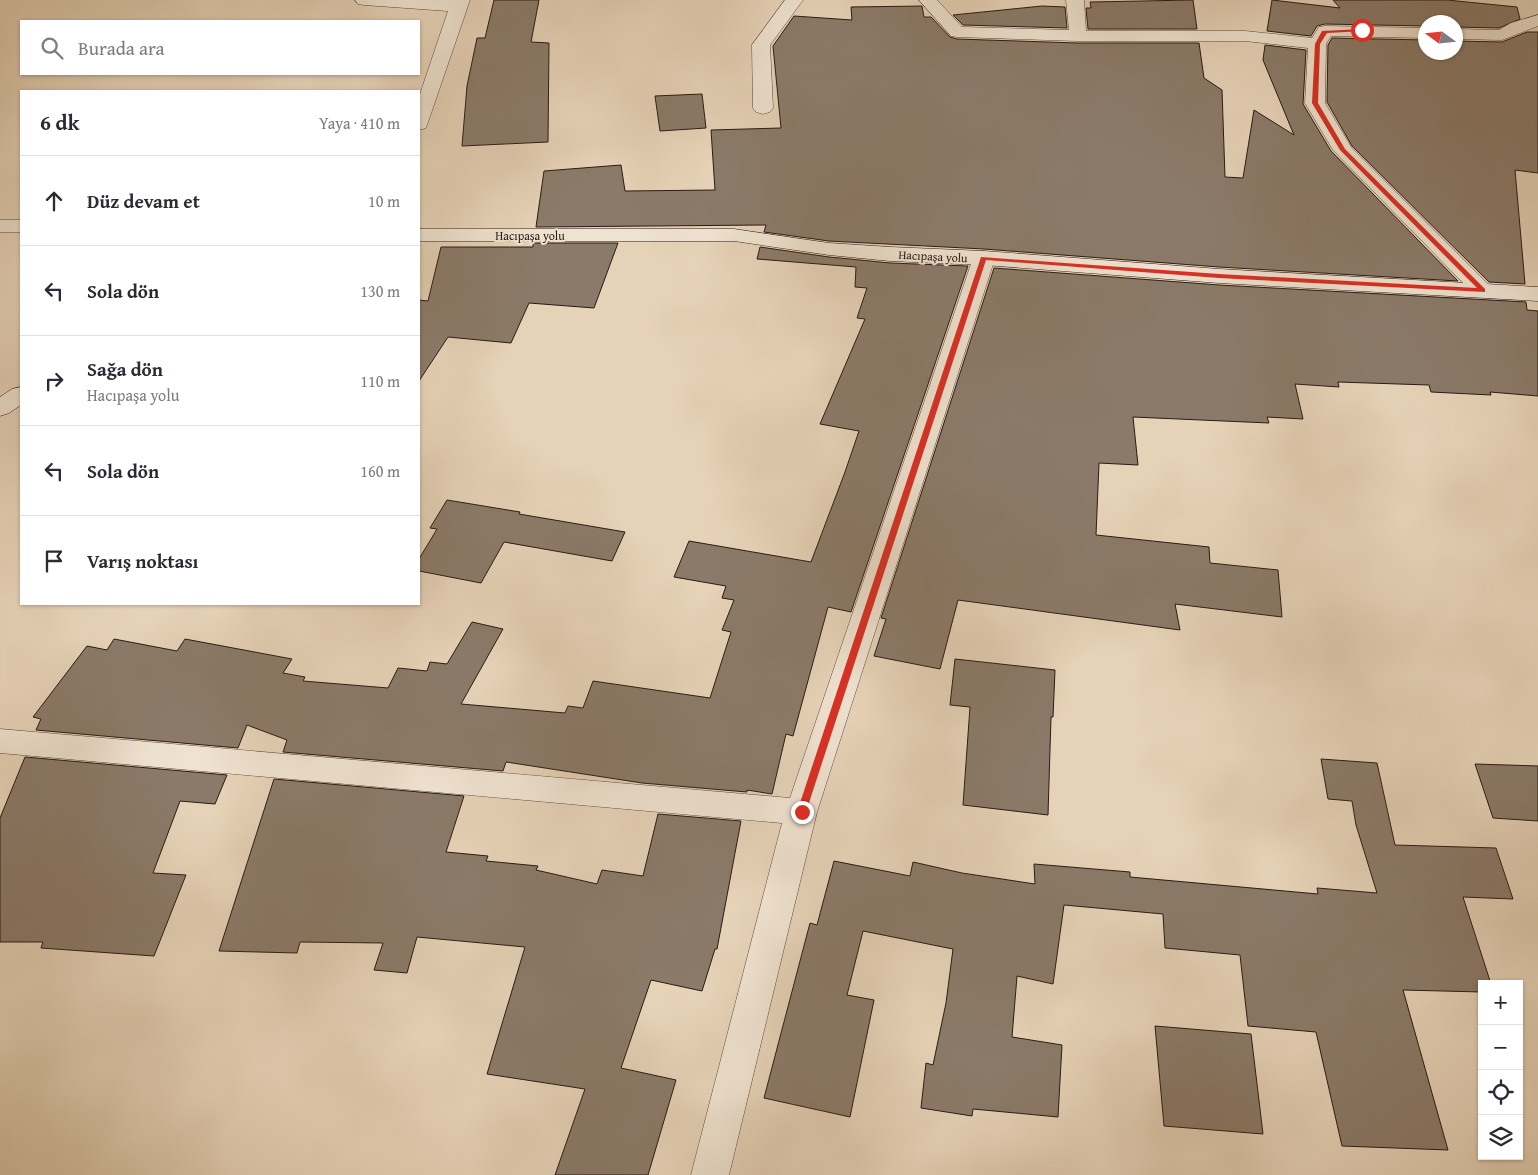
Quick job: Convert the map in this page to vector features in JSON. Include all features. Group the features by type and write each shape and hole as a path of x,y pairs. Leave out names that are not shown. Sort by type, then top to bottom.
{"street":[{"path":"364,0 460,4 420,121"},
{"path":"763,108 761,45 794,0"},
{"path":"928,0 957,32 1078,36 1245,36 1318,44"},
{"path":"1074,0 1078,36"},
{"path":"1463,34 1502,36 1517,27 1538,20 1535,0"},
{"path":"1418,33 1325,31 1318,44 1315,103 1343,150 1483,290"},
{"path":"0,226 20,226"},
{"name":"Hacıpaşa yolu","path":"420,234 734,235 829,249 984,258 1219,276 1538,294"},
{"path":"710,1175 802,812 984,258"},
{"path":"0,408 20,395"},
{"path":"0,741 802,812"}],"building":[{"path":"494,0 539,0 531,42 549,43 548,142 462,146 467,86 477,38 485,38"},
{"path":"1193,0 1197,29 1088,29 1086,8 1091,8 1090,2"},
{"path":"1272,0 1340,8 1333,0 1447,0 1517,7 1520,19 1499,28 1463,27 1463,15 1418,15 1418,26 1325,24 1317,26 1311,36 1267,31"},
{"path":"922,6 924,17 931,17 950,37 957,39 1078,43 1199,43 1204,78 1222,90 1225,177 1243,178 1254,110 1294,135 1263,60 1265,45 1306,50 1303,104 1331,151 1458,281 1219,267 984,249 829,241 764,232 766,225 536,227 544,171 621,165 625,191 715,190 711,130 781,128 773,46 794,16 852,20 851,7"},
{"path":"1042,6 1065,7 1067,28 963,25 953,15"},
{"path":"1527,32 1538,32 1538,173 1515,170 1525,284 1489,282 1352,146 1327,102 1328,45 1332,38 1418,40 1418,60 1463,60 1463,41 1502,42"},
{"path":"702,94 706,128 660,131 655,96"},
{"path":"533,243 618,243 594,308 529,303 511,343 448,337 420,379 420,300 428,301 441,247 533,247"},
{"path":"760,247 890,263 968,266 851,612 828,607 793,736 786,734 772,794 747,790 747,792 642,783 506,762 503,771 283,752 287,740 247,725 238,748 36,730 41,719 33,717 87,646 107,650 114,639 177,651 185,639 292,659 283,673 305,677 303,681 388,688 398,668 427,671 430,662 447,664 472,622 503,629 461,704 565,713 568,706 583,708 593,681 710,698 731,632 722,630 734,600 722,598 726,586 674,577 689,541 811,562 859,431 820,424 865,319 857,318 867,288 855,287 856,267 757,259"},
{"path":"994,268 1219,285 1526,302 1527,310 1538,311 1538,396 1490,392 1491,395 1431,392 1429,385 1338,382 1339,387 1295,384 1303,419 1267,417 1269,423 1133,417 1138,465 1099,463 1096,535 1209,547 1210,563 1278,570 1282,617 1175,604 1180,630 958,600 940,669 874,656 886,619 881,618"},
{"path":"447,500 625,532 612,561 504,542 481,583 420,571 420,557 437,529 430,528"},
{"path":"955,659 1055,670 1053,717 1051,717 1048,815 963,805 970,707 950,705"},
{"path":"25,757 227,775 215,804 180,801 153,873 186,875 154,956 41,948 43,942 0,942 0,818"},
{"path":"1321,759 1377,763 1395,845 1496,848 1513,899 1463,897 1490,980 1478,980 1478,992 1403,990 1448,1150 1342,1146 1316,1032 1248,1026 1240,955 1165,948 1163,914 1064,905 1053,984 1017,976 1012,1037 1062,1045 1058,1117 973,1109 972,1116 921,1108 926,1063 933,1065 946,1003 953,949 863,931 847,995 874,1000 850,1117 764,1098 810,923 817,925 834,861 910,876 913,862 962,873 1035,884 1034,864 1130,872 1130,877 1318,894 1317,888 1377,893 1356,825 1352,801 1328,799"},
{"path":"1475,764 1538,766 1538,821 1493,818"},
{"path":"274,779 464,796 446,852 488,856 486,861 538,866 536,870 597,884 602,870 643,876 658,814 741,821 717,949 715,949 702,991 651,980 621,1068 676,1080 648,1175 555,1175 585,1089 487,1074 525,947 417,937 407,973 374,970 383,943 300,942 297,953 219,951"},
{"path":"1155,1026 1251,1034 1263,1134 1164,1126"}],"route":[{"path":"802,812 984,258 1219,276 1483,290 1343,150 1315,103 1318,44 1325,31 1362,30"}]}
